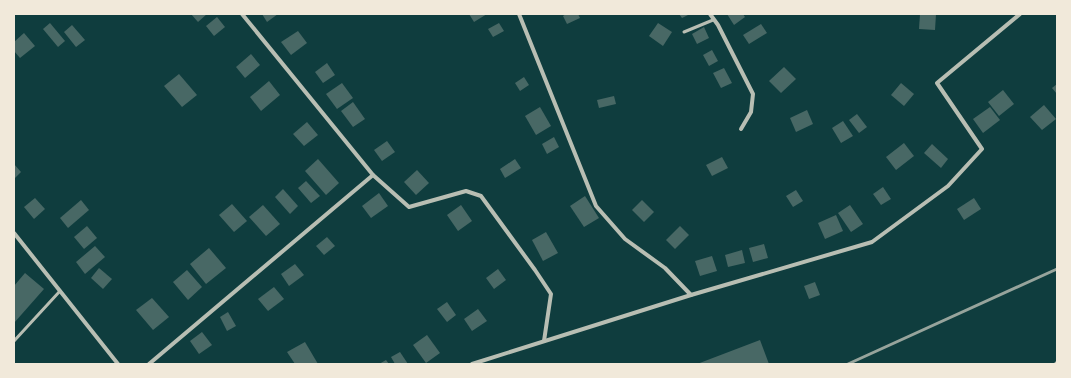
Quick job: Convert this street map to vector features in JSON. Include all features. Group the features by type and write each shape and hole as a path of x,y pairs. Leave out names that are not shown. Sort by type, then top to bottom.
{"street":[{"path":"242,14 373,174 409,207 466,191 481,196 551,294 544,341"},
{"path":"519,14 596,206 625,239 665,268 691,295"},
{"path":"710,14 718,25 753,94 751,112 741,129"},
{"path":"472,364 691,295 872,242 948,186 982,149 937,83 1020,14"},
{"path":"149,364 373,174"},
{"path":"14,234 118,364"}],"lane":[{"path":"684,32 713,20"},
{"path":"14,341 60,291"}],"building":[{"path":"191,14 207,14 198,22"},
{"path":"262,14 278,14 267,22"},
{"path":"469,14 487,14 474,22"},
{"path":"566,14 578,14 580,18 567,24 563,16"},
{"path":"679,14 690,14 682,18"},
{"path":"727,14 743,14 745,17 734,25"},
{"path":"920,14 936,14 935,30 919,29"},
{"path":"217,17 225,27 214,36 206,26"},
{"path":"50,23 65,41 58,47 43,29"},
{"path":"499,23 504,31 493,37 488,29"},
{"path":"658,23 672,32 663,46 649,36"},
{"path":"761,24 767,33 749,44 743,35"},
{"path":"72,25 85,40 76,47 64,32"},
{"path":"704,27 709,38 697,44 692,34"},
{"path":"298,31 307,43 291,55 281,42"},
{"path":"24,33 35,46 20,58 14,51 14,42"},
{"path":"712,50 718,61 709,66 703,55"},
{"path":"251,54 260,65 245,78 236,67"},
{"path":"327,63 335,75 323,83 315,72"},
{"path":"784,67 796,79 781,93 769,81"},
{"path":"724,68 732,83 721,88 713,73"},
{"path":"179,74 197,95 182,107 164,86"},
{"path":"524,77 529,85 520,91 515,83"},
{"path":"269,81 280,95 261,111 250,97"},
{"path":"342,83 353,98 337,109 326,94"},
{"path":"901,83 914,94 904,106 891,95"},
{"path":"1057,84 1057,94 1052,88"},
{"path":"1003,90 1014,104 999,116 988,102"},
{"path":"614,96 616,104 599,108 597,100"},
{"path":"353,102 365,119 353,127 341,111"},
{"path":"1044,105 1056,119 1042,130 1030,117"},
{"path":"540,107 551,126 536,135 525,116"},
{"path":"990,107 1000,120 983,133 973,119"},
{"path":"807,110 813,124 796,132 790,118"},
{"path":"857,114 867,127 859,133 849,120"},
{"path":"843,121 853,136 841,143 832,128"},
{"path":"307,122 318,135 304,146 293,134"},
{"path":"554,137 559,147 547,154 542,144"},
{"path":"387,141 395,152 382,161 374,150"},
{"path":"904,143 914,156 896,170 886,157"},
{"path":"932,144 948,159 941,168 924,153"},
{"path":"722,157 728,168 712,176 706,165"},
{"path":"318,159 339,183 326,195 305,171"},
{"path":"515,159 521,168 505,178 500,169"},
{"path":"14,164 21,172 14,179"},
{"path":"417,170 429,183 416,195 404,182"},
{"path":"306,181 320,196 311,203 298,188"},
{"path":"883,187 891,199 881,205 873,194"},
{"path":"283,189 298,206 290,214 275,197"},
{"path":"796,190 803,201 793,207 786,196"},
{"path":"379,193 388,206 371,218 362,206"},
{"path":"585,196 599,218 584,227 570,206"},
{"path":"35,198 45,209 34,219 24,207"},
{"path":"974,198 981,209 964,220 957,209"},
{"path":"81,200 89,210 68,228 60,218"},
{"path":"642,200 654,212 644,222 632,210"},
{"path":"232,204 247,221 234,232 219,215"},
{"path":"263,205 280,224 266,236 249,217"},
{"path":"461,205 472,221 458,231 447,215"},
{"path":"850,205 863,224 851,232 838,213"},
{"path":"836,215 843,231 825,239 818,223"},
{"path":"87,226 97,238 84,249 74,237"},
{"path":"680,226 689,235 675,249 666,240"},
{"path":"546,232 558,253 543,261 532,240"},
{"path":"327,237 335,246 324,255 316,246"},
{"path":"764,244 768,258 753,262 749,248"},
{"path":"95,246 105,257 85,274 76,262"},
{"path":"209,248 226,268 206,284 190,264"},
{"path":"742,250 745,263 728,267 725,255"},
{"path":"712,256 717,271 700,276 695,261"},
{"path":"295,264 304,275 289,286 281,274"},
{"path":"99,268 112,279 103,289 91,278"},
{"path":"498,269 506,280 494,289 486,278"},
{"path":"187,270 202,287 188,300 173,282"},
{"path":"25,273 44,289 14,323 14,286"},
{"path":"815,282 820,295 809,299 804,286"},
{"path":"274,287 284,299 268,311 258,299"},
{"path":"152,298 169,317 153,330 136,310"},
{"path":"447,302 456,315 447,322 437,309"},
{"path":"478,309 487,321 472,331 464,319"},
{"path":"228,312 236,326 227,331 220,317"},
{"path":"202,332 212,345 199,354 190,341"},
{"path":"427,335 440,353 426,363 413,345"},
{"path":"760,340 769,364 697,364"},
{"path":"305,342 318,364 295,364 287,352"},
{"path":"400,352 408,364 395,364 391,357"},
{"path":"386,360 389,364 379,364"}],"railway":[{"path":"848,364 1057,269"}]}
